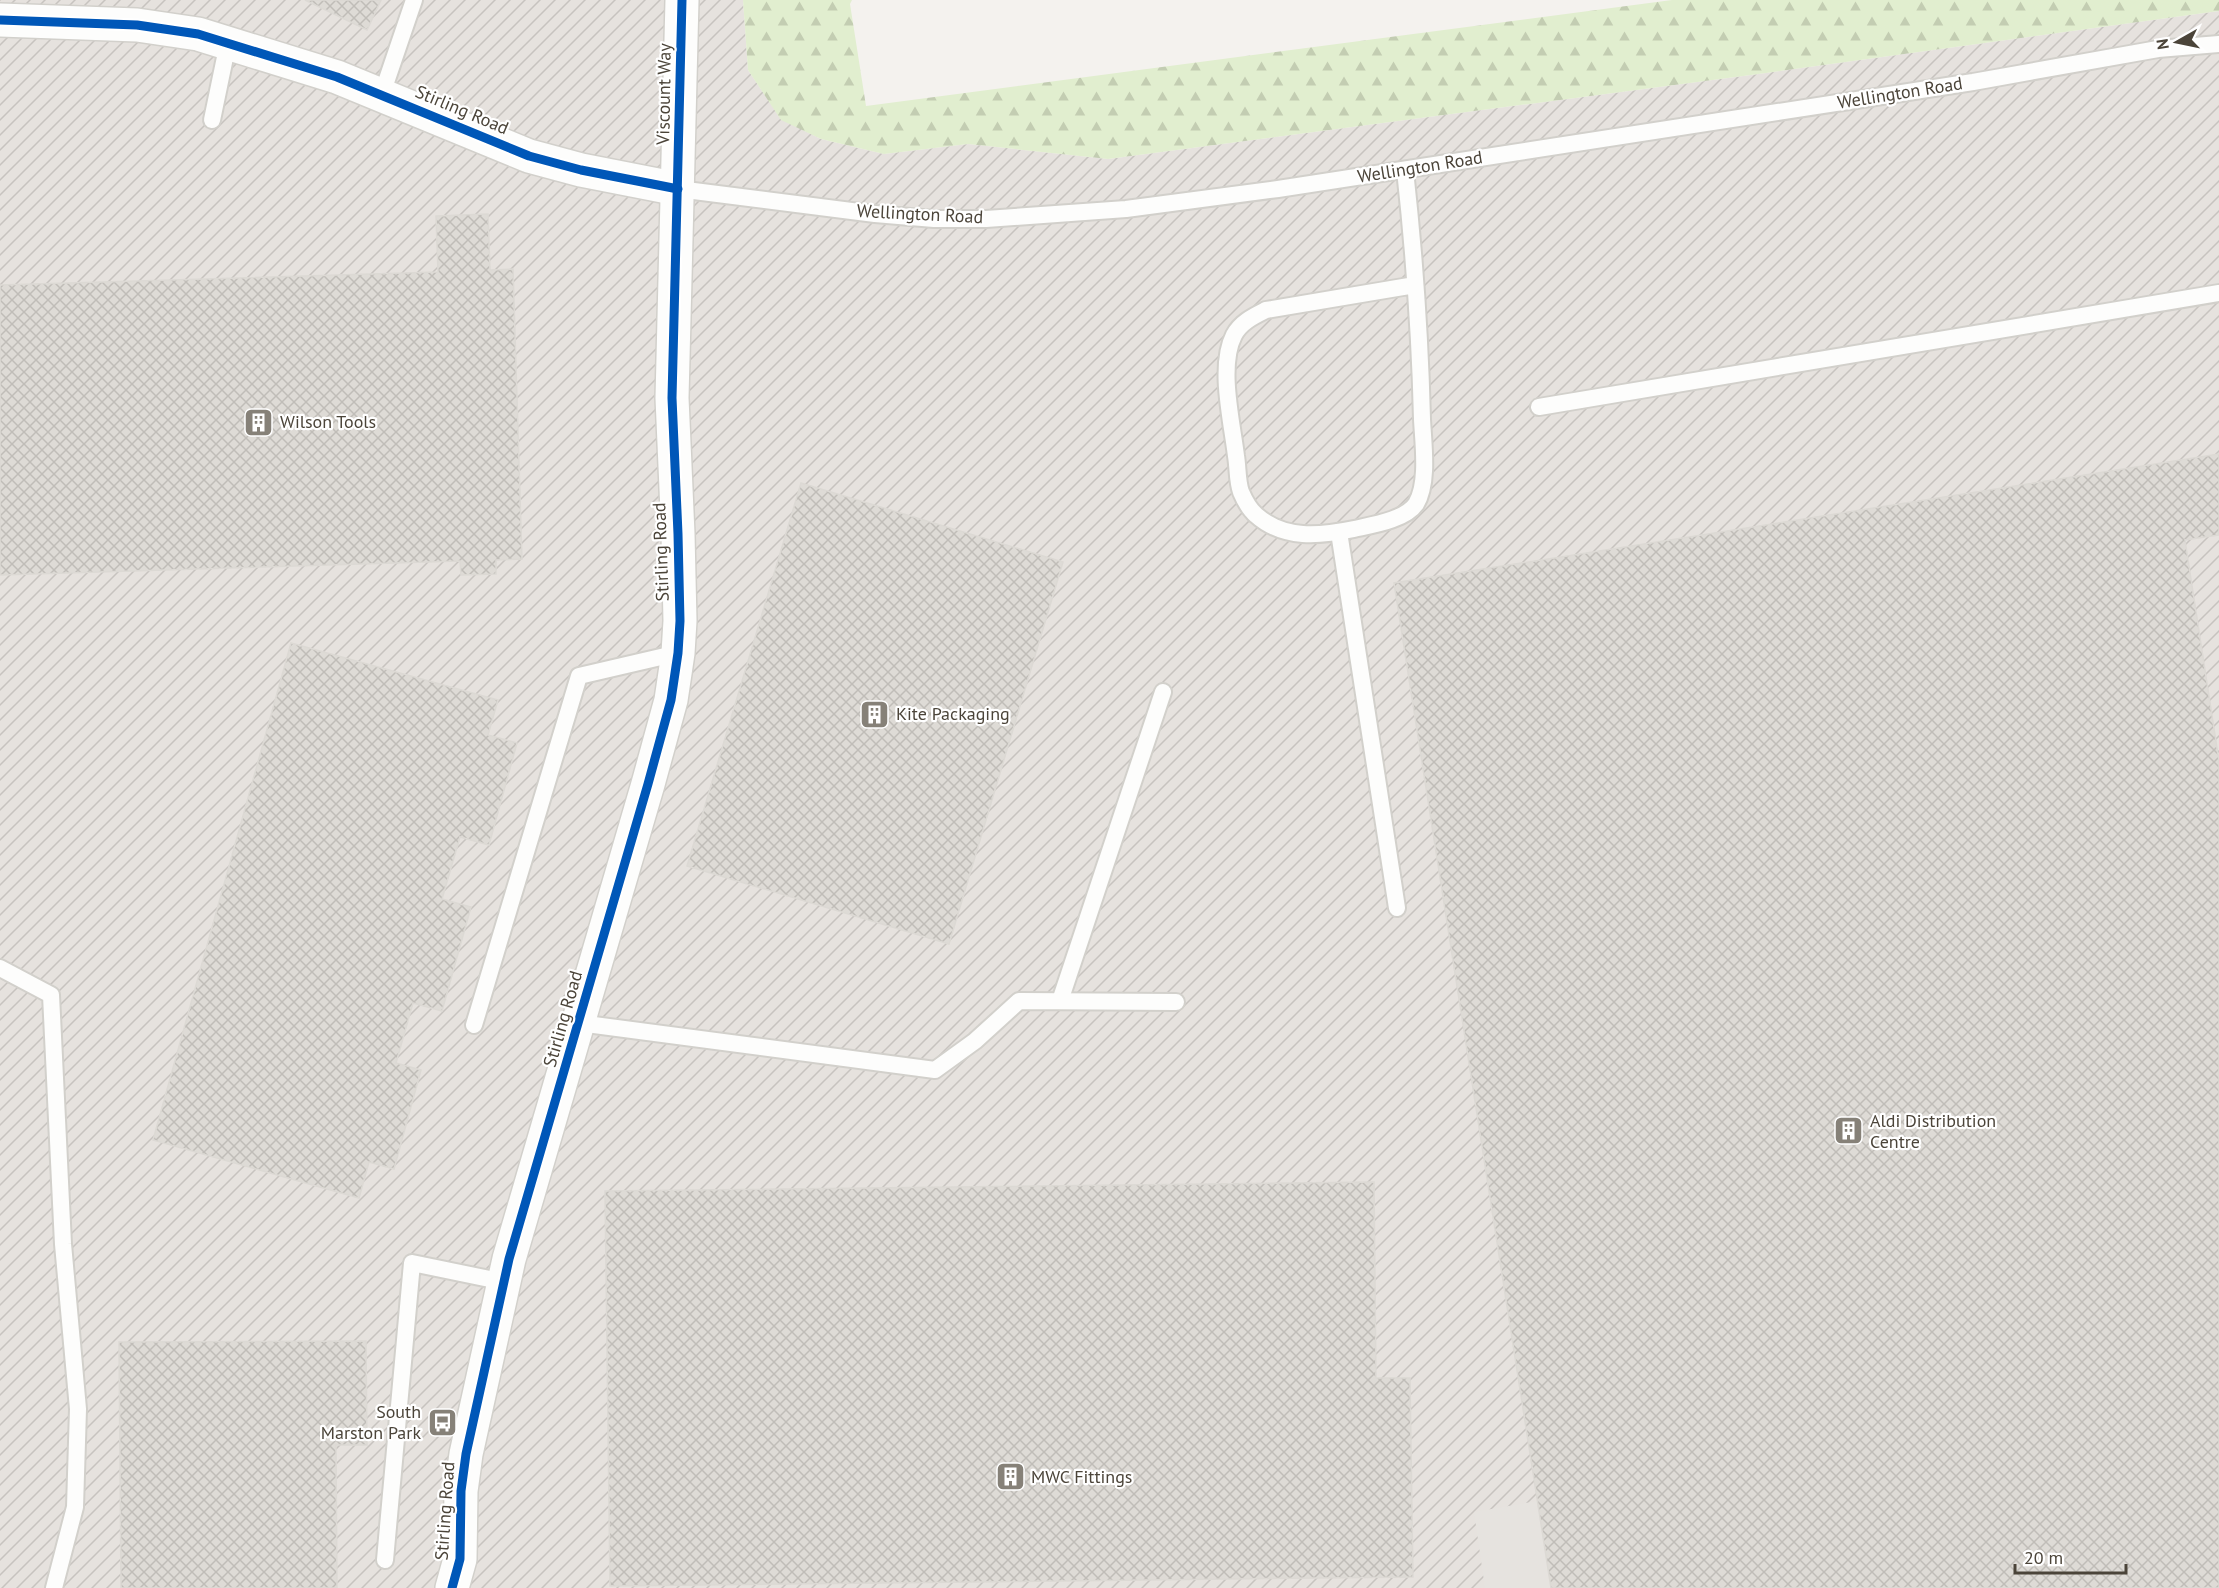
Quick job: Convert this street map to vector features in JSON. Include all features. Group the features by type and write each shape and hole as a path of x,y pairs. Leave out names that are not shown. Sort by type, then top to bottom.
{"street":[{"name":"Viscount Way","path":"678,189 682,0"},
{"name":"Stirling Road","path":"16,14 170,29 198,34 337,77 529,156 581,170 678,189 672,398 680,621 671,700 504,1282 466,1454 461,1491 461,1578"}],"lane":[{"path":"382,94 414,0"},
{"path":"212,120 228,43"},
{"name":"Wellington Road","path":"678,189 875,214 934,219 986,219 1183,203 1974,82 2158,49 2219,44"},
{"path":"1405,170 1415,285 1421,375 1424,480 1416,504 1392,521 1339,532 1303,535 1278,530 1254,514 1241,491 1227,389 1228,356 1234,334 1247,320 1266,310 1415,285"},
{"path":"1539,407 2219,293"},
{"path":"1339,532 1397,909"},
{"path":"474,1024 579,676 678,653"},
{"path":"1060,1001 1163,692"},
{"path":"0,968 51,995 63,1244 78,1409 75,1507 54,1588"},
{"path":"579,1023 935,1070 975,1041 1019,1001 1176,1002"},
{"path":"385,1560 412,1263 504,1282"}],"shaded area":[{"path":"0,0 743,0 748,70 781,119 821,139 884,154 968,144 1108,159 2219,11 2219,1588 0,1588"},
{"path":"1537,1501 1551,1588 1485,1588 1474,1512"}],"green space":[{"path":"743,0 852,0 850,4 866,106 1672,0 2219,0 2219,11 1108,159 968,144 884,154 821,139 781,120 748,70"}],"building":[{"path":"305,0 381,0 367,30"},
{"name":"Wilson Tools","path":"488,214 490,270 513,269 522,559 496,560 496,574 461,575 460,561 0,575 0,285 438,272 436,216"},
{"name":"Aldi Distribution Centre","path":"2219,454 2219,535 2185,540 2219,761 2219,1588 1551,1588 1394,583"},
{"name":"Kite Packaging","path":"801,483 1063,562 949,944 687,866"},
{"path":"291,643 498,700 488,735 517,743 489,845 460,837 442,899 471,907 442,1011 413,1003 396,1063 421,1070 394,1169 369,1162 359,1198 153,1140"},
{"name":"MWC Fittings","path":"1374,1182 1376,1378 1410,1378 1413,1577 610,1586 605,1191"},
{"path":"366,1341 367,1445 336,1445 337,1588 121,1588 119,1342"}],"cycle path":[{"path":"452,1588 460,1559 461,1491 466,1454 509,1259 648,784 671,700 678,653 680,621 678,534 672,398 682,0"},
{"path":"0,20 137,25 198,34 337,77 529,156 581,170 678,189"}],"place":[{"name":"Wilson Tools","path":"259,422"},
{"name":"Kite Packaging","path":"875,714"},
{"name":"Aldi Distribution Centre","path":"1849,1131"},
{"name":"South Marston Park","path":"442,1422"},
{"name":"MWC Fittings","path":"1010,1477"}]}
